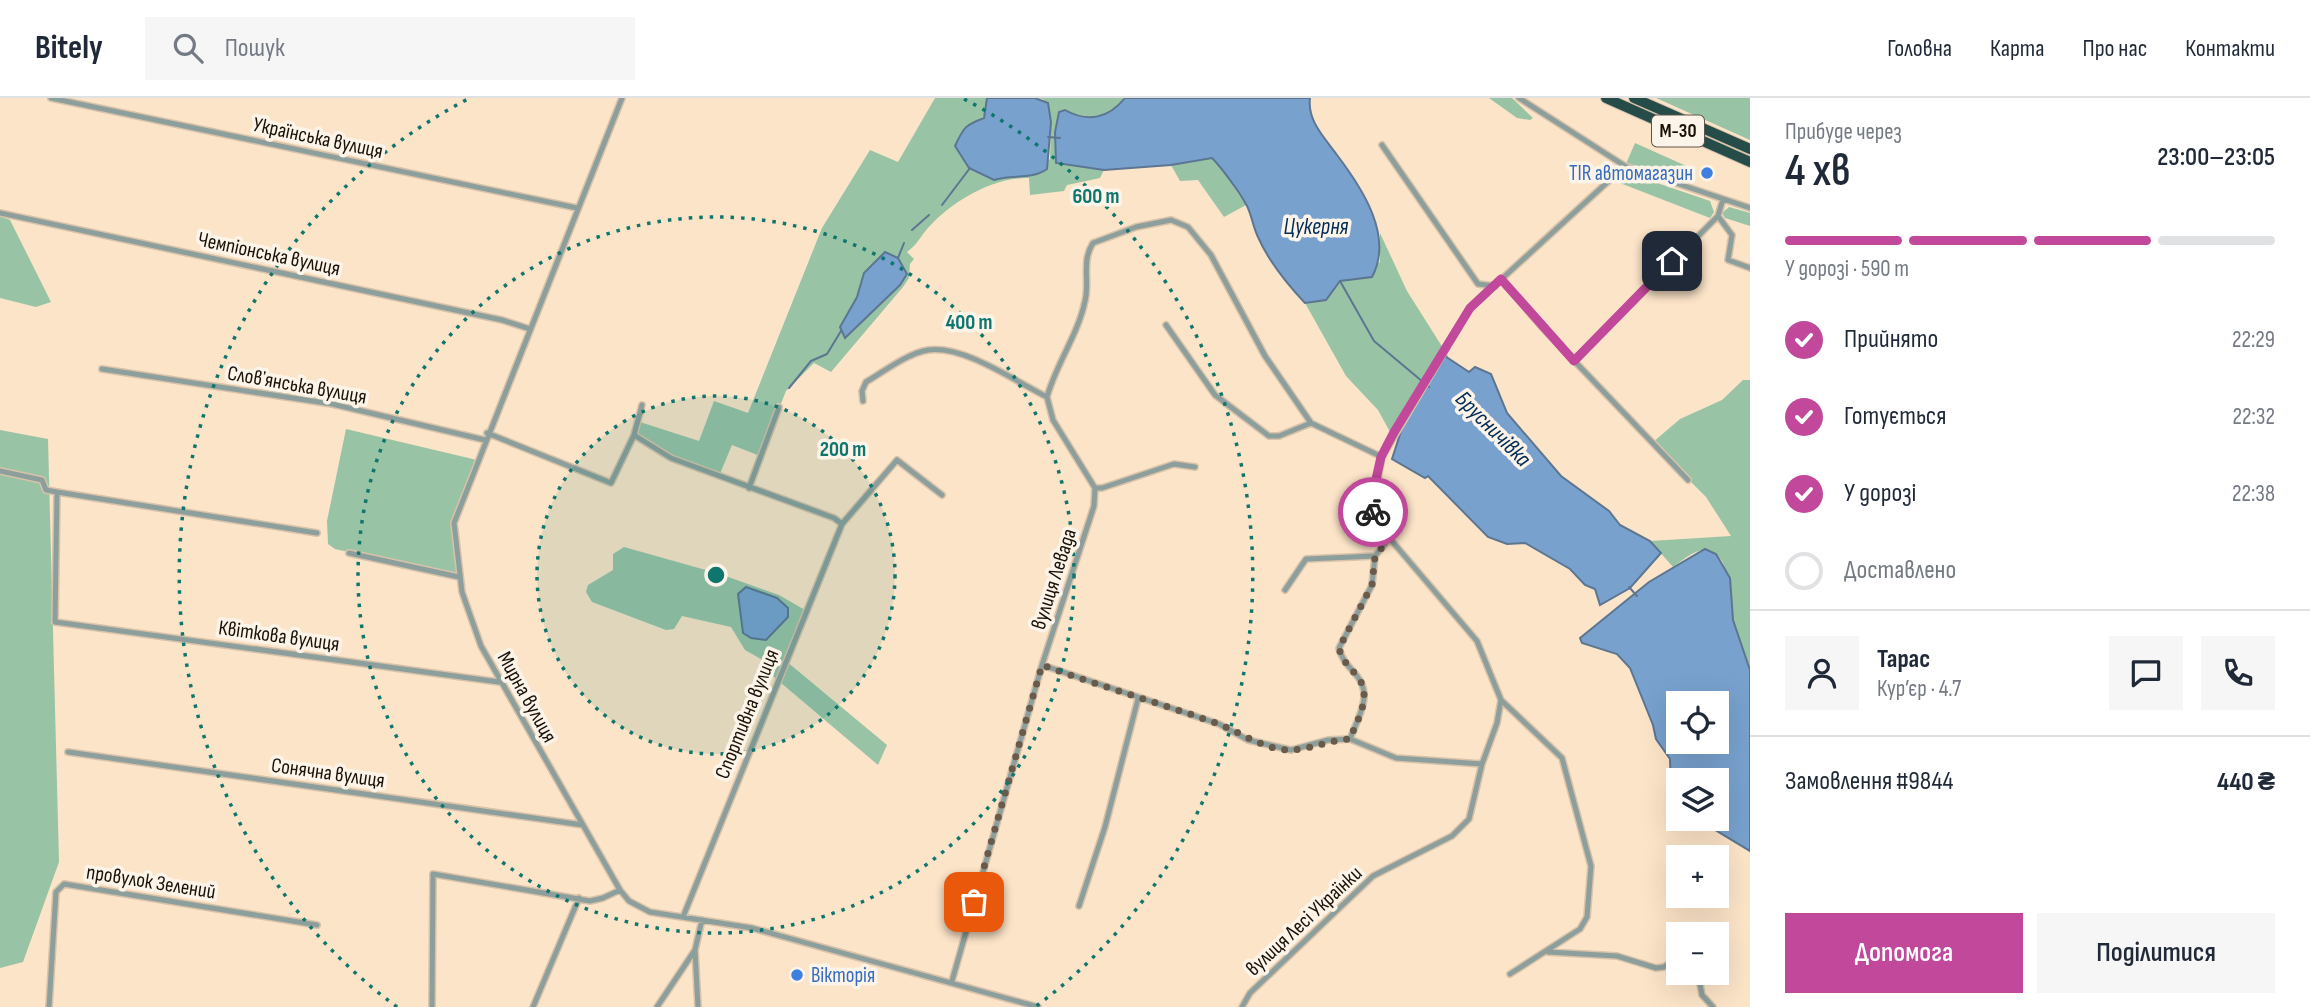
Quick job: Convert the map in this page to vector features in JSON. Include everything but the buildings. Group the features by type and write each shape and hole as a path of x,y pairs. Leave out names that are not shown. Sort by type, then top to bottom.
{"highway":[{"name":"М-30","path":"1606,98 1750,162"},
{"name":"М-30","path":"1634,98 1750,149"}],"street":[{"name":"Українська вулиця","path":"51,98 577,208"},
{"name":"Мирна вулиця","path":"622,98 486,436 453,528 459,578 472,624 499,682 620,890 644,910 752,928 952,981 1038,1007"},
{"path":"1519,98 1625,166 1750,208"},
{"path":"1382,145 1478,284 1495,286"},
{"path":"1510,974 1580,929 1587,917 1591,866 1562,758 1501,700 1477,641 1389,539 1372,509 1381,457 1470,308 1625,166"},
{"path":"1574,361 1718,216 1723,199"},
{"name":"Чемпіонська вулиця","path":"0,213 502,320 530,329"},
{"path":"1718,216 1732,235 1728,260 1750,268"},
{"path":"1195,467 1174,464 1095,488 1074,449 1053,420 1047,397 1080,321 1086,298 1086,260 1093,243 1136,228 1171,220 1188,227 1211,255 1265,356 1311,423 1381,457"},
{"path":"1501,279 1574,361 1688,480"},
{"path":"1166,325 1215,395 1269,436 1279,436 1311,423"},
{"path":"863,401 862,391 866,382 926,351 946,349 964,355 1047,397"},
{"name":"Словʼянська вулиця","path":"102,369 332,404 486,436"},
{"path":"486,436 611,483 634,435 642,405"},
{"path":"749,488 779,407"},
{"path":"634,435 671,458 834,518 842,524"},
{"name":"Спортивна вулиця","path":"683,917 842,524 897,460 942,495"},
{"path":"0,471 42,480 46,490 317,533"},
{"name":"вулиця Левада","path":"952,981 1042,665 1094,506 1095,488"},
{"name":"Квіткова вулиця","path":"57,492 55,622 499,682"},
{"path":"1350,739 1366,692 1363,684 1342,659 1339,648 1372,585 1375,556 1389,539"},
{"path":"349,553 459,578"},
{"path":"1285,590 1306,558 1375,556"},
{"path":"1042,665 1219,724 1248,740 1292,750 1328,740 1350,739 1396,758 1482,764"},
{"path":"1079,906 1105,827 1138,699"},
{"name":"вулиця Лесі Українки","path":"1242,1007 1250,993 1373,876 1452,836 1469,819 1482,764 1497,723 1501,700"},
{"name":"Сонячна вулиця","path":"68,752 583,825"},
{"path":"432,1007 433,874 597,900 620,890"},
{"name":"провулок Зелений","path":"49,1007 55,892 64,884 317,925"},
{"path":"533,1007 579,898"},
{"path":"698,1007 695,950 702,920"},
{"path":"657,1007 695,950"},
{"path":"1548,951 1616,956 1656,968 1666,966"},
{"path":"1700,985 1702,995 1713,1007"}],"green space":[{"path":"935,98 987,98 987,113 979,120 994,180 1011,174 1029,176 1050,159 1051,122 1043,99 1035,98 1125,98 1111,112 1103,115 1088,118 1059,112 1057,118 1056,163 1104,170 1100,178 1067,185 1064,191 1030,195 1029,178 1001,182 974,192 938,218 907,252 914,259 910,264 909,278 903,287 831,372 814,363 786,391 760,456 732,445 719,476 671,458 634,435 640,422 699,441 714,401 748,413 822,228 870,150 898,162","holes":["864,273 900,285 846,338 840,327 857,297"]},
{"path":"1489,98 1512,98 1533,118 1517,118"},
{"path":"1656,98 1750,98 1750,140"},
{"path":"1635,143 1693,169 1689,184 1750,204 1750,208 1625,166"},
{"path":"1212,158 1246,205 1224,217 1198,180 1180,181 1171,165"},
{"path":"1625,172 1710,201 1714,212 1710,218 1620,183"},
{"path":"1729,207 1750,213 1750,226 1725,218 1722,213"},
{"path":"0,216 10,220 51,302 36,307 0,298"},
{"path":"1380,233 1407,291 1448,356 1395,441 1378,410 1346,376 1305,303 1326,300 1340,281 1380,262"},
{"path":"1743,380 1750,380 1750,670 1734,623 1726,570 1721,561 1715,554 1703,550 1673,567 1650,541 1731,536 1706,497 1652,443 1680,419 1722,400"},
{"path":"346,429 477,460 454,523 459,577 335,549 328,544 327,521"},
{"path":"0,430 48,439 59,862 23,962 0,968"},
{"path":"624,547 720,574 779,595 805,610 786,661 887,745 878,765 774,677 768,663 745,650 731,627 682,616 674,629 666,630 592,602 586,592 588,585 613,570 613,554"}],"water":[{"path":"987,98 1035,98 1048,103 1051,122 1047,169 1035,175 994,180 969,168 955,146 966,127 984,118"},
{"name":"Цукерня","path":"1125,98 1310,98 1314,122 1356,182 1372,213 1379,245 1378,261 1372,277 1340,281 1326,300 1305,303 1273,264 1256,233 1247,206 1212,158 1171,165 1104,170 1056,163 1055,132 1059,112 1065,110 1082,116 1098,116 1112,110"},
{"path":"885,252 898,258 907,274 900,285 845,338 840,327 857,297 864,273"},
{"path":"1445,356 1469,372 1475,367 1491,374 1507,413 1561,476 1609,511 1620,525 1650,541 1661,553 1630,588 1600,605 1595,589 1585,585 1570,569 1525,543 1507,544 1488,537 1428,476 1425,478 1392,459 1403,425"},
{"path":"1705,549 1716,554 1730,578 1733,620 1750,670 1750,851 1717,831 1729,831 1729,768 1670,768 1666,754 1729,754 1729,691 1666,691 1666,753 1656,739 1630,668 1617,654 1582,643 1580,638 1649,582"},
{"path":"746,587 777,598 788,608 788,617 766,640 751,638 743,633 738,594"}],"waterway":[{"path":"1048,137 1060,138"},
{"path":"942,205 970,168"},
{"path":"912,230 929,215"},
{"path":"898,258 904,243"},
{"name":"Брусничівка","path":"1340,281 1374,341 1429,387"},
{"path":"789,388 811,361 827,354 841,331"},
{"name":"Брусничівка","path":"1629,587 1637,596"}],"way so far":[{"path":"974,902 1042,665 1219,724 1248,740 1292,750 1328,740 1350,739 1366,692 1363,684 1342,659 1339,648 1372,585 1375,556 1389,539 1373,512"}],"place":[{"name":"TIR автомагазин","path":"1707,173"},
{"name":"Вікторія","path":"797,975"}],"route":[{"path":"1373,512 1372,497 1381,457 1394,432 1470,308 1501,279 1574,361 1672,261"}]}
